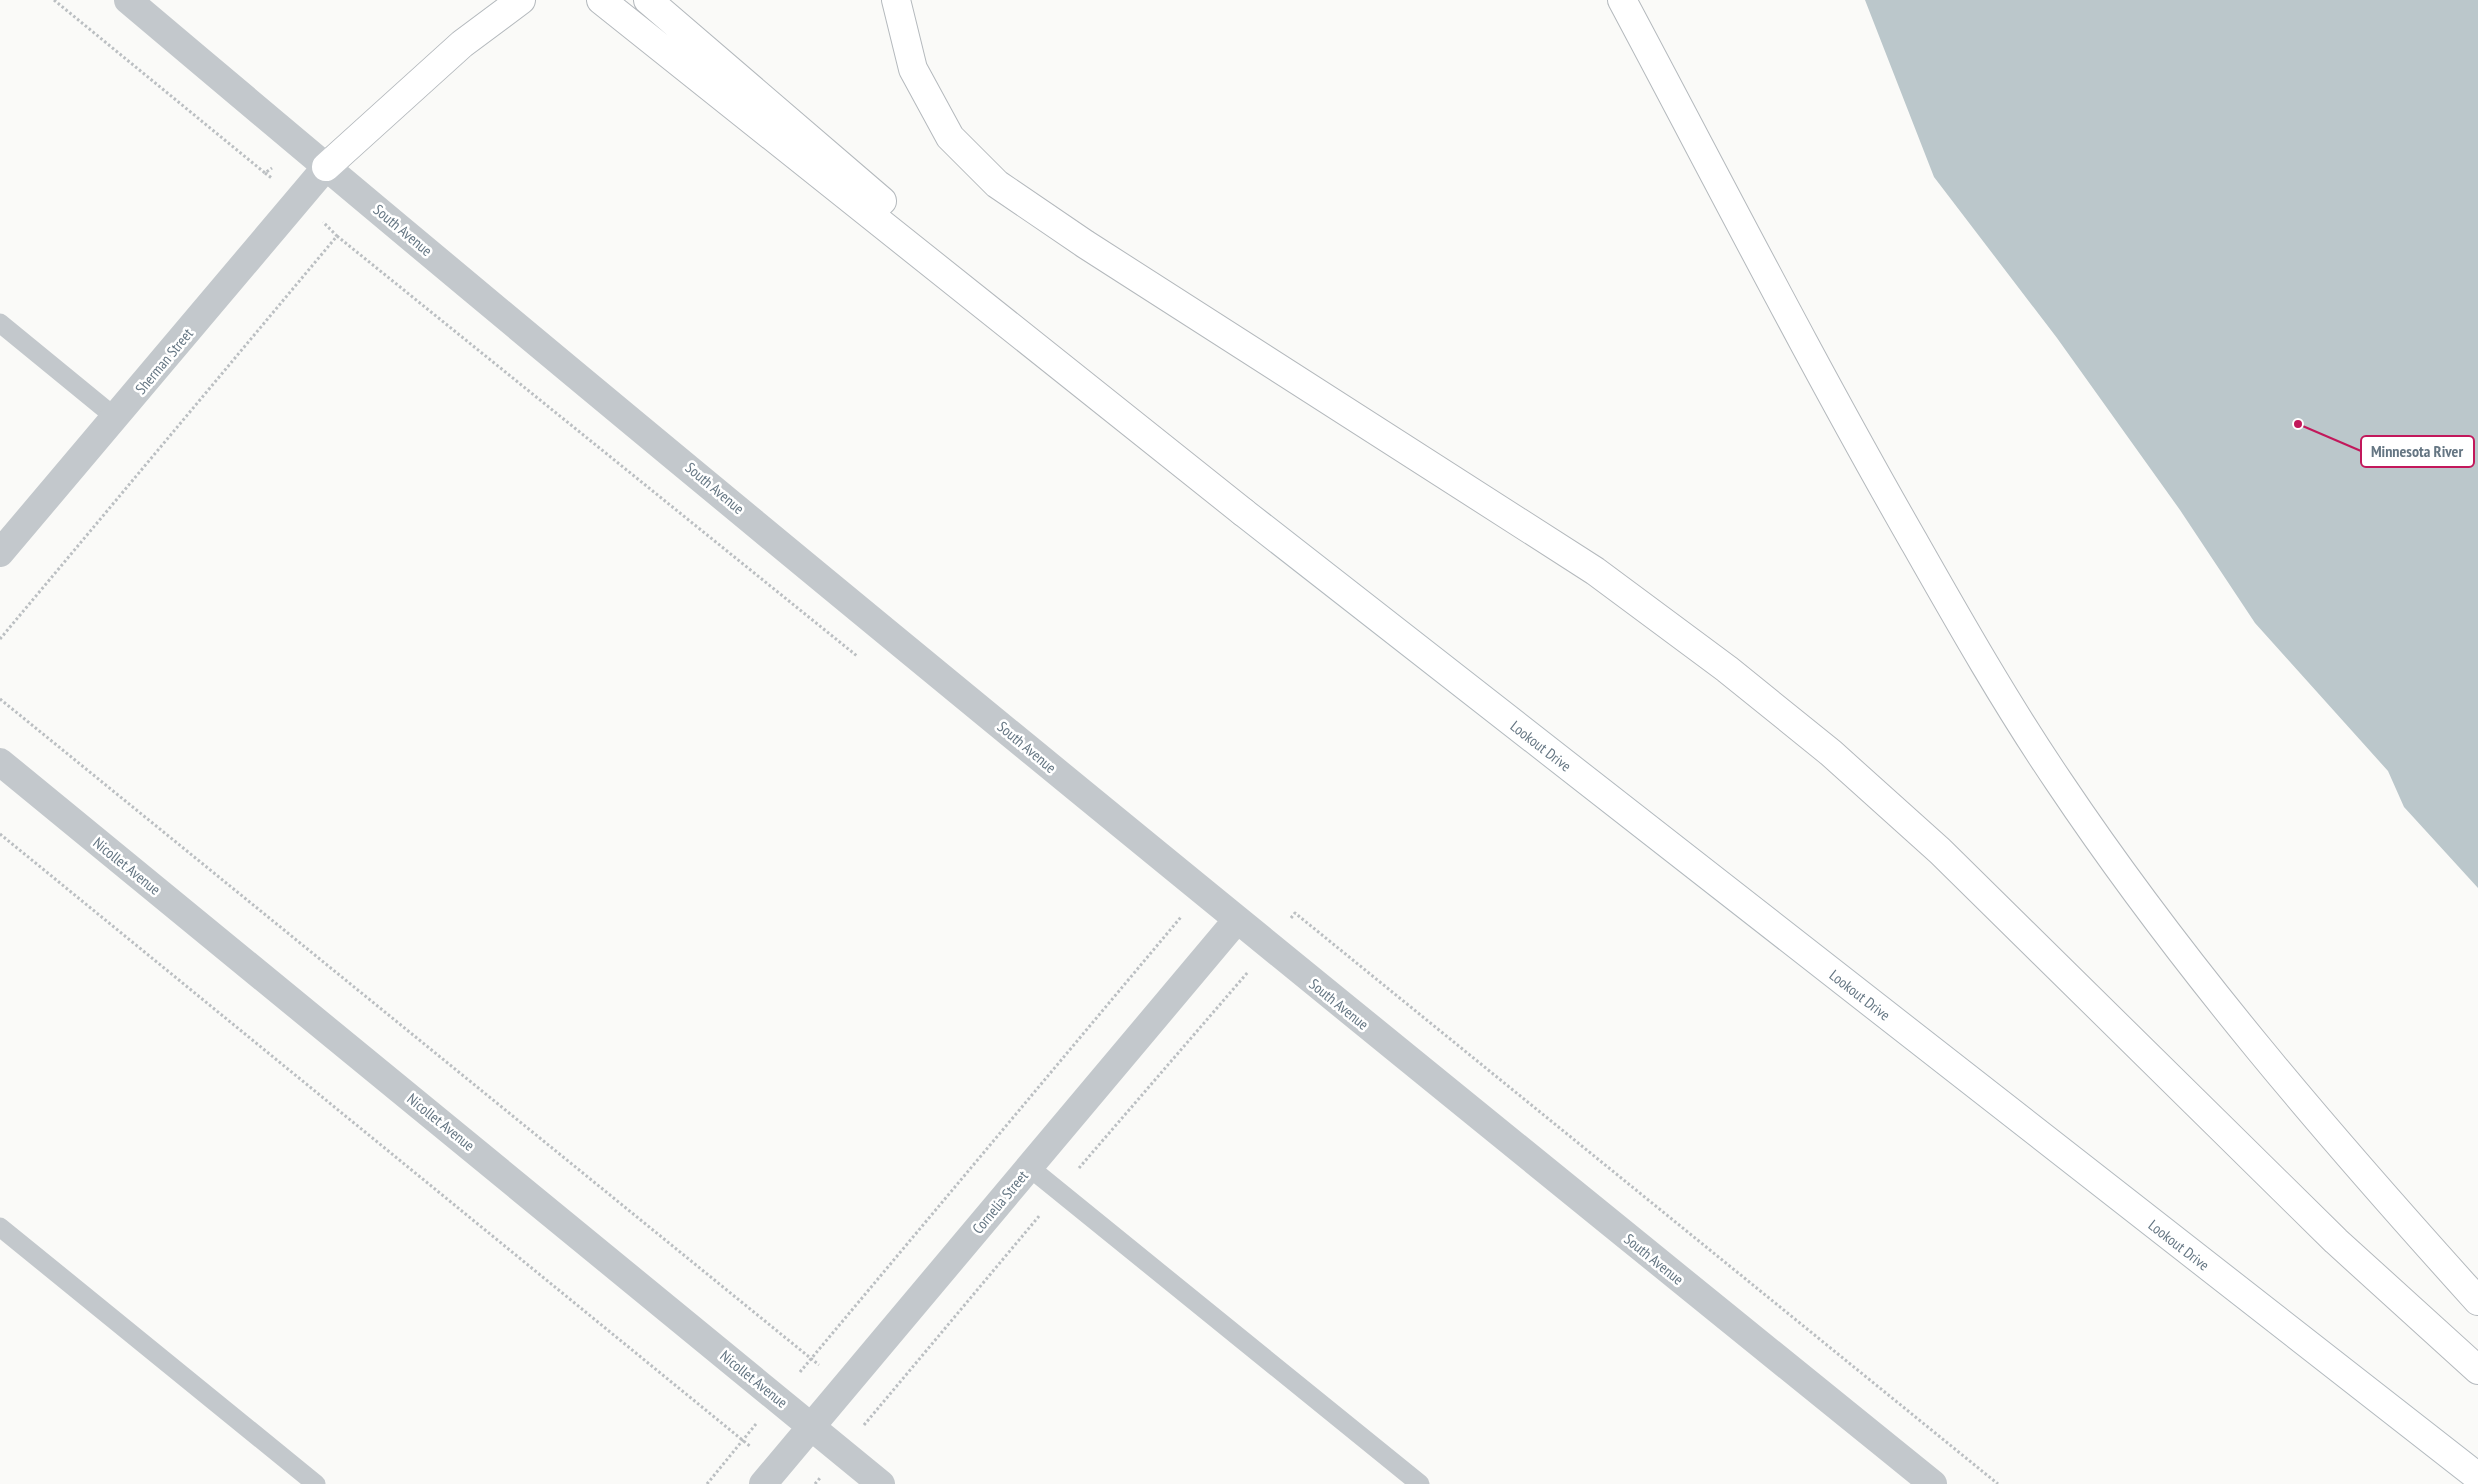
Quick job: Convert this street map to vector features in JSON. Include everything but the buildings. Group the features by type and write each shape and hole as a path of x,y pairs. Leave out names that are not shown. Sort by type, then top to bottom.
{"main road":[{"path":"326,167 462,44 521,0"},
{"path":"601,0 1243,512"},
{"path":"648,0 1243,512"},
{"path":"896,0 913,69 950,136 996,184 1084,244 1595,571 1742,681 1831,753 1940,851 2336,1241 2478,1370"},
{"path":"1622,0 1853,435 1965,632 2058,780 2161,926 2270,1064 2390,1204 2478,1301"},
{"name":"Lookout Drive","path":"1243,512 2478,1477"}],"street":[{"name":"South Avenue","path":"128,0 326,167 1267,946 1932,1484"},
{"name":"Sherman Street","path":"0,553 116,418 326,167"},
{"name":"Nicollet Avenue","path":"0,762 881,1484"},
{"name":"Cornelia Street","path":"770,1476 1236,920"}],"lane":[{"path":"0,323 116,418"},
{"path":"1029,1167 1420,1484"},
{"path":"0,1226 316,1484"}],"path":[{"path":"0,639 337,236 265,173"},
{"path":"0,699 813,1359 846,1386 874,1413"},
{"path":"0,834 743,1440 770,1476"},
{"path":"707,1484 776,1397 813,1359 1202,892"},
{"path":"815,1484 1295,914 1998,1484"}],"shaded area":[{"path":"1865,0 2478,0 2478,888 2404,807 2388,771 2255,623 2180,510 2057,338 1934,177"}],"place":[{"name":"Minnesota River","path":"2298,424"}]}
